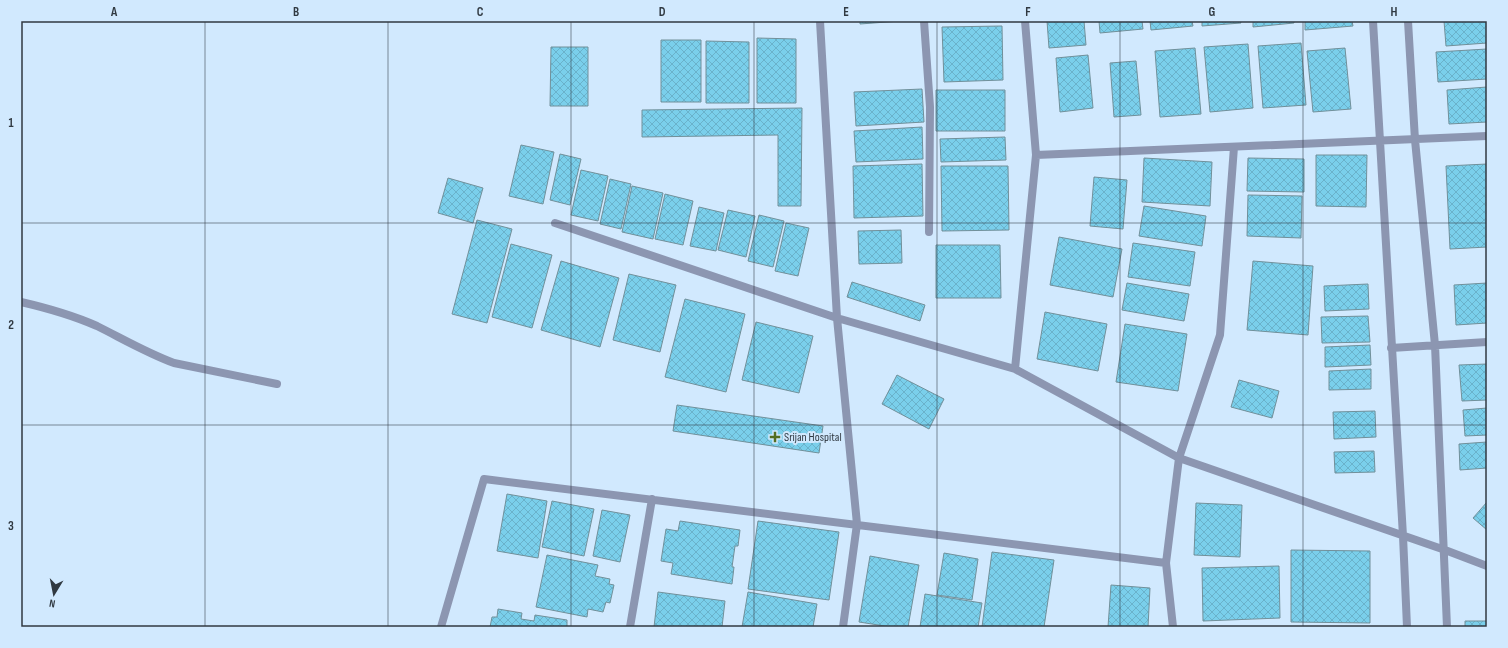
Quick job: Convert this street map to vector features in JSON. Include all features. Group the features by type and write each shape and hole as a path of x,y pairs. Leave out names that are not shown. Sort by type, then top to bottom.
{"street":[{"path":"820,21 837,318 857,524 843,627"},
{"path":"924,21 930,107 929,232"},
{"path":"1015,369 1036,155 1025,21"},
{"path":"1373,21 1407,627"},
{"path":"1408,21 1415,140 1435,345 1447,627"},
{"path":"1036,155 1487,136"},
{"path":"1173,627 1166,562 1179,458 1220,335 1234,147"},
{"path":"555,223 837,318 1015,369 1179,458 1487,566"},
{"path":"21,302 71,315 158,357 174,363 277,384"},
{"path":"1392,348 1487,342"},
{"path":"441,627 484,479 1166,562"},
{"path":"630,627 652,499"}],"building":[{"path":"860,21 900,21 860,24"},
{"path":"1047,21 1084,21 1086,45 1049,48"},
{"path":"1099,21 1142,21 1143,29 1100,33"},
{"path":"1150,21 1192,21 1193,26 1151,30"},
{"path":"1202,21 1240,21 1241,23 1202,26"},
{"path":"1253,21 1294,21 1294,23 1253,27"},
{"path":"1305,21 1352,21 1353,26 1305,30"},
{"path":"1444,21 1487,21 1487,43 1446,46"},
{"path":"1002,26 1003,80 944,82 942,27"},
{"path":"757,38 796,39 796,103 757,103"},
{"path":"661,40 701,40 701,102 661,102"},
{"path":"706,41 749,42 749,103 706,103"},
{"path":"1301,43 1306,105 1263,108 1258,46"},
{"path":"1248,44 1253,108 1210,112 1204,47"},
{"path":"551,47 588,47 588,106 550,106"},
{"path":"1195,48 1201,114 1160,117 1155,51"},
{"path":"1345,48 1351,109 1313,112 1307,51"},
{"path":"1487,49 1487,79 1438,82 1436,52"},
{"path":"1088,55 1093,108 1060,112 1056,58"},
{"path":"1136,61 1141,115 1114,117 1110,63"},
{"path":"1487,87 1487,122 1449,124 1447,90"},
{"path":"922,89 924,122 856,126 854,92"},
{"path":"936,90 1005,90 1005,131 936,131"},
{"path":"802,108 801,206 778,206 778,135 642,137 642,110"},
{"path":"922,127 923,159 856,162 854,131"},
{"path":"1005,137 1006,160 941,162 940,139"},
{"path":"521,145 554,152 543,204 509,196"},
{"path":"560,154 581,159 570,205 550,200"},
{"path":"1316,155 1367,155 1366,207 1316,206"},
{"path":"1144,158 1212,162 1210,206 1142,202"},
{"path":"1248,158 1304,159 1304,192 1247,191"},
{"path":"922,164 923,216 854,218 853,166"},
{"path":"1487,164 1487,247 1450,249 1446,166"},
{"path":"941,166 1008,166 1009,230 942,231"},
{"path":"581,170 608,176 598,221 571,215"},
{"path":"1094,177 1127,180 1123,229 1090,226"},
{"path":"448,178 483,188 473,223 438,213"},
{"path":"610,179 631,184 621,229 600,224"},
{"path":"632,186 663,193 653,239 622,232"},
{"path":"665,194 693,201 683,245 655,239"},
{"path":"1248,195 1302,196 1301,238 1247,236"},
{"path":"1144,206 1206,216 1202,246 1139,236"},
{"path":"699,207 724,213 716,251 690,246"},
{"path":"728,210 755,216 746,257 718,250"},
{"path":"759,215 784,221 773,267 748,261"},
{"path":"477,220 512,229 487,323 452,314"},
{"path":"786,223 809,228 798,276 775,271"},
{"path":"901,230 902,263 859,264 858,231"},
{"path":"1059,237 1122,249 1113,297 1050,285"},
{"path":"1133,243 1195,252 1190,286 1128,277"},
{"path":"511,244 552,255 532,328 492,317"},
{"path":"936,245 1000,245 1001,298 936,298"},
{"path":"561,261 619,278 600,347 541,330"},
{"path":"1253,261 1313,266 1308,335 1247,330"},
{"path":"629,274 676,285 660,352 613,340"},
{"path":"852,282 925,305 920,321 847,297"},
{"path":"1127,283 1189,294 1184,321 1122,310"},
{"path":"1487,283 1487,323 1456,325 1454,285"},
{"path":"1368,284 1369,309 1325,311 1324,286"},
{"path":"685,299 745,314 726,392 665,377"},
{"path":"1045,312 1107,324 1098,371 1037,359"},
{"path":"1368,316 1370,342 1322,343 1321,317"},
{"path":"756,322 813,336 799,393 742,380"},
{"path":"1125,324 1187,334 1178,391 1116,382"},
{"path":"1370,345 1371,365 1325,367 1325,347"},
{"path":"1487,364 1487,400 1462,401 1459,365"},
{"path":"1371,369 1371,389 1329,390 1329,371"},
{"path":"897,375 944,399 929,429 882,404"},
{"path":"1239,380 1279,391 1272,418 1231,407"},
{"path":"677,405 823,426 819,453 673,431"},
{"path":"1487,408 1487,435 1465,436 1463,410"},
{"path":"1375,411 1376,437 1334,439 1333,412"},
{"path":"1487,442 1487,468 1460,470 1459,444"},
{"path":"1374,451 1375,472 1335,473 1334,452"},
{"path":"507,494 547,501 538,558 497,551"},
{"path":"552,501 594,509 584,556 542,547"},
{"path":"1487,502 1487,530 1473,518"},
{"path":"1196,503 1242,505 1240,557 1194,555"},
{"path":"602,510 630,515 620,562 593,556"},
{"path":"680,521 740,530 738,546 735,546 732,567 734,567 732,584 671,574 673,563 661,561 666,529 678,531"},
{"path":"758,521 839,532 829,600 748,589"},
{"path":"1291,550 1370,551 1370,623 1291,622"},
{"path":"992,552 1054,560 1044,627 982,627"},
{"path":"944,553 978,559 972,600 937,595"},
{"path":"547,555 598,565 595,576 610,579 609,584 614,585 610,603 606,602 603,612 588,609 587,617 536,607"},
{"path":"870,556 919,565 908,627 891,627 859,622"},
{"path":"1279,566 1280,618 1203,621 1202,568"},
{"path":"1111,585 1150,588 1148,627 1108,627"},
{"path":"658,592 725,601 722,627 654,627"},
{"path":"748,592 817,604 813,627 742,627"},
{"path":"925,594 982,603 978,627 920,627"},
{"path":"498,609 522,613 521,619 534,621 535,615 567,620 567,627 490,627 492,617 497,617"},
{"path":"1465,621 1487,621 1487,627 1465,627"}],"place":[{"name":"Srijan Hospital","path":"775,437"}]}
